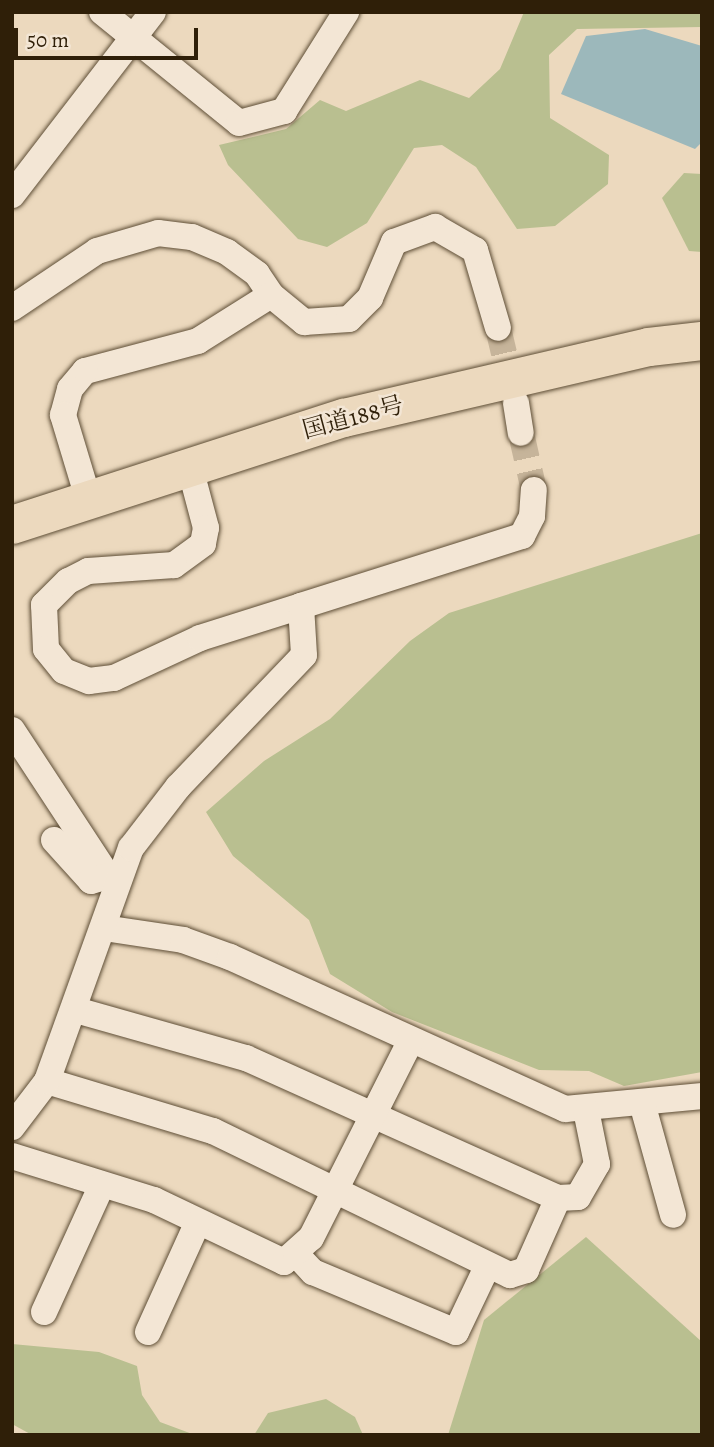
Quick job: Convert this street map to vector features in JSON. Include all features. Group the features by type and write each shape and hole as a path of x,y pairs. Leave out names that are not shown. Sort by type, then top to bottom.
{"highway":[{"name":"国道188号","path":"12,525 189,464 344,418 649,347 702,341"}],"street":[{"path":"103,12 239,123 284,111 346,12"},
{"path":"12,195 153,12"},
{"path":"12,308 97,251 159,233 192,237 227,252 257,274 271,295 304,322 349,319 370,298 394,242 435,227 475,250 498,328"},
{"path":"88,498 63,415 85,371 198,341 271,295"},
{"path":"516,403 522,433"},
{"path":"189,464 206,528 203,544 174,565 88,571 68,581 44,606 46,649 64,671 89,681 114,678 200,638 522,536 532,516 534,491"},
{"path":"12,1127 47,1081 76,1010 104,928 112,878 149,820 304,655 301,606"},
{"path":"12,730 112,878"},
{"path":"54,840 91,881 112,878"},
{"path":"104,928 207,948 545,1101 586,1111 702,1096"},
{"path":"76,1010 246,1058 372,1118 558,1198 578,1197 597,1164 586,1111"},
{"path":"12,1156 154,1199 268,1259 284,1262 296,1254 336,1191 411,1040"},
{"path":"47,1081 212,1131 510,1276 526,1270 558,1198"},
{"path":"642,1102 673,1215"},
{"path":"44,1312 102,1185"},
{"path":"148,1332 198,1224"},
{"path":"296,1254 313,1272 456,1332 488,1265"}],"green space":[{"path":"524,12 702,12 702,27 577,29 549,55 550,118 609,155 608,184 555,226 517,229 476,167 442,145 414,148 367,223 327,247 298,239 228,165 219,145 286,129 320,100 346,111 420,80 469,98 500,69"},
{"path":"684,173 702,174 702,252 689,251 662,198"},
{"path":"702,533 702,1072 624,1086 589,1071 539,1070 392,1012 330,974 309,920 233,856 206,812 264,761 330,719 410,641 449,613"},
{"path":"586,1237 702,1342 702,1435 448,1435 484,1320"},
{"path":"12,1344 99,1352 137,1366 142,1395 160,1422 195,1435 32,1435 12,1424"},
{"path":"326,1399 355,1417 363,1435 254,1435 268,1413"}],"water":[{"path":"645,29 702,46 702,142 695,149 561,94 586,36"}],"tunnel":[{"path":"498,328 514,395"},
{"path":"521,433 534,490"}]}
